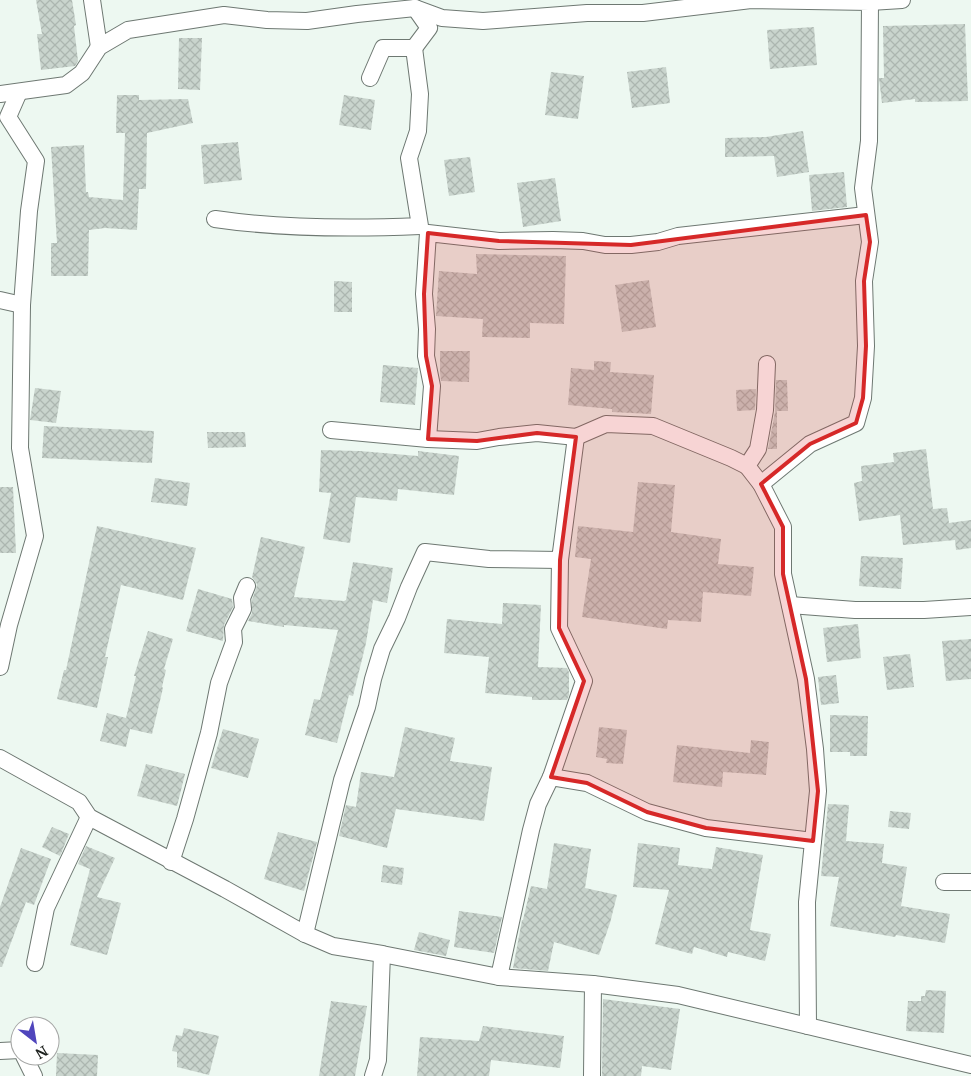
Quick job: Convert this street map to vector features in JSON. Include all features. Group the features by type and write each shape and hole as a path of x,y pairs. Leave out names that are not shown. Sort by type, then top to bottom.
{"street":[{"path":"92,0 99,47"},
{"path":"0,94 66,85 82,73 99,47 128,30 224,15 267,20 307,21 415,8 442,18 483,21 587,13 643,13 751,0 870,2 902,0"},
{"path":"761,484 810,444 856,423 863,398 866,346 864,281 870,242 863,188 870,141 870,2"},
{"path":"415,8 429,28 414,48 420,94 418,131 409,158 424,230 426,356 432,386 428,439"},
{"path":"370,78 383,48 414,48"},
{"path":"0,667 9,625 35,536 20,448 22,305 29,211 36,161 8,117 19,92"},
{"path":"215,219 299,228 424,230 499,241 553,240 582,241 604,245 631,245 658,242 678,236 866,215"},
{"path":"0,300 22,305"},
{"path":"747,466 758,449 765,410 767,364"},
{"path":"331,430 428,439 476,441 537,433 576,437 606,424 653,426 747,466 761,484 783,527 783,574 806,679 816,749 818,791 807,902 808,1026"},
{"path":"499,976 538,804 551,777 584,681 559,628 560,560 576,437"},
{"path":"305,934 342,780 367,707 380,656 425,552 489,560 560,560"},
{"path":"171,862 207,743 219,683 234,642 233,629 243,609 242,598 247,586"},
{"path":"790,605 854,610 924,610 971,607"},
{"path":"0,758 79,802 89,817 305,934 333,946 499,976 593,984 678,995 971,1065"},
{"path":"551,777 587,783 647,812 706,828 813,841"},
{"path":"35,963 46,908 89,817"},
{"path":"944,882 971,882"},
{"path":"373,1076 378,1060 382,954"},
{"path":"592,1076 593,984"}],"highlighted area":[{"path":"866,215 870,242 864,281 866,346 863,398 856,423 810,444 761,484 783,527 783,574 806,679 818,791 813,841 706,828 647,812 587,783 551,777 584,681 559,628 560,560 576,437 537,433 477,441 428,439 432,386 426,356 424,294 428,233 499,241 631,245"}],"building":[{"path":"36,0 72,0 76,25 74,26 78,61 75,66 41,70 37,34 42,34"},
{"path":"965,24 968,101 915,102 915,99 882,103 879,78 884,78 883,26"},
{"path":"814,27 817,65 770,69 767,30"},
{"path":"179,38 202,38 200,90 178,89"},
{"path":"666,67 670,103 632,108 627,72"},
{"path":"551,72 584,76 578,119 545,115"},
{"path":"117,95 139,95 139,100 188,99 193,123 147,133 146,189 139,189 137,230 105,228 89,230 88,276 51,276 51,243 57,243 51,147 84,145 86,192 88,192 89,197 123,200 125,133 116,133"},
{"path":"344,95 375,100 371,130 339,125"},
{"path":"803,131 809,172 777,177 774,156 725,157 725,138 766,137"},
{"path":"238,142 242,180 204,184 201,145"},
{"path":"470,157 475,192 449,196 444,160"},
{"path":"844,172 847,207 812,211 809,175"},
{"path":"555,178 561,221 523,227 517,183"},
{"path":"476,254 566,256 564,324 530,323 530,338 482,337 483,319 436,316 439,271 477,274"},
{"path":"649,280 656,327 622,332 615,285"},
{"path":"334,281 352,282 352,312 334,312"},
{"path":"440,351 470,351 469,382 441,381"},
{"path":"594,361 611,362 610,372 654,375 651,414 612,412 612,409 568,405 571,368 594,370"},
{"path":"383,365 418,368 415,405 380,402"},
{"path":"776,380 787,380 788,411 777,411 777,449 768,449 775,412"},
{"path":"35,388 61,391 56,423 30,420"},
{"path":"756,389 755,410 737,411 736,390"},
{"path":"44,426 154,431 152,463 42,458"},
{"path":"207,432 245,432 246,447 208,448"},
{"path":"926,449 933,509 947,508 949,523 971,520 971,548 956,550 955,540 903,545 900,515 859,521 854,483 862,481 861,466 894,462 893,453"},
{"path":"321,450 418,456 418,451 459,456 454,495 398,489 397,501 356,497 350,543 323,539 331,493 319,492"},
{"path":"155,478 190,483 187,506 151,502"},
{"path":"638,482 675,485 671,532 721,539 718,564 754,567 751,596 703,592 701,622 668,620 667,629 582,617 591,559 575,557 578,526 633,532"},
{"path":"0,487 13,487 16,553 0,553"},
{"path":"97,526 196,548 183,600 121,585 105,657 108,657 97,708 57,699 64,670 66,670"},
{"path":"261,537 305,547 294,597 344,601 346,600 353,562 393,568 387,603 373,600 366,643 353,696 349,695 337,743 305,735 314,699 320,700 338,630 284,625 284,627 248,621 252,613 252,600 257,584 252,577"},
{"path":"861,556 903,558 901,589 859,586"},
{"path":"198,589 232,599 233,607 224,625 223,641 186,631"},
{"path":"503,603 541,605 538,667 567,668 569,672 569,695 567,700 532,700 532,697 485,693 489,657 444,653 447,619 502,624"},
{"path":"858,624 861,658 827,662 823,628"},
{"path":"148,631 173,639 164,669 166,670 163,688 152,734 130,729 126,747 100,741 107,713 126,718 136,676 134,676"},
{"path":"971,639 971,679 946,681 942,641"},
{"path":"910,654 914,687 887,690 883,657"},
{"path":"836,675 839,703 821,705 818,677"},
{"path":"830,715 868,716 867,756 850,756 850,752 830,752"},
{"path":"405,727 455,738 450,761 492,767 484,821 396,809 387,848 339,836 346,805 356,807 361,772 394,777"},
{"path":"599,727 627,730 623,764 606,763 607,759 596,757"},
{"path":"223,729 259,739 248,778 211,768"},
{"path":"751,740 769,742 766,775 723,772 722,787 673,782 677,745 750,753"},
{"path":"146,764 185,774 177,806 137,796"},
{"path":"828,804 849,805 846,841 884,844 882,863 907,867 901,906 950,914 945,943 830,926 839,877 821,876"},
{"path":"890,811 911,813 909,829 888,827"},
{"path":"52,827 69,834 60,856 42,847"},
{"path":"278,832 317,842 304,891 264,879"},
{"path":"554,843 591,849 585,888 617,895 610,923 599,955 554,942 548,971 513,968 522,920 531,886 547,889"},
{"path":"638,843 680,848 678,865 712,869 716,847 763,855 750,930 771,934 765,961 728,952 727,957 694,947 692,954 655,944 669,890 633,887"},
{"path":"86,846 115,858 97,897 121,903 107,955 70,945 90,869 78,864"},
{"path":"21,848 51,859 34,905 26,902 2,967 0,967 0,907"},
{"path":"383,865 404,868 402,885 381,882"},
{"path":"459,911 502,917 494,953 454,947"},
{"path":"419,932 450,940 446,956 414,950"},
{"path":"926,990 946,991 944,1033 906,1031 908,1001 921,1001 921,996 925,996"},
{"path":"603,999 680,1009 671,1070 642,1066 641,1076 602,1076"},
{"path":"331,1001 367,1006 355,1076 319,1076"},
{"path":"483,1026 564,1036 560,1068 491,1060 489,1076 417,1076 420,1037 479,1041"},
{"path":"184,1028 219,1036 209,1075 177,1067 177,1052 172,1051 176,1035 182,1036"},
{"path":"60,1053 98,1055 97,1076 56,1076 56,1066 60,1066"}]}
